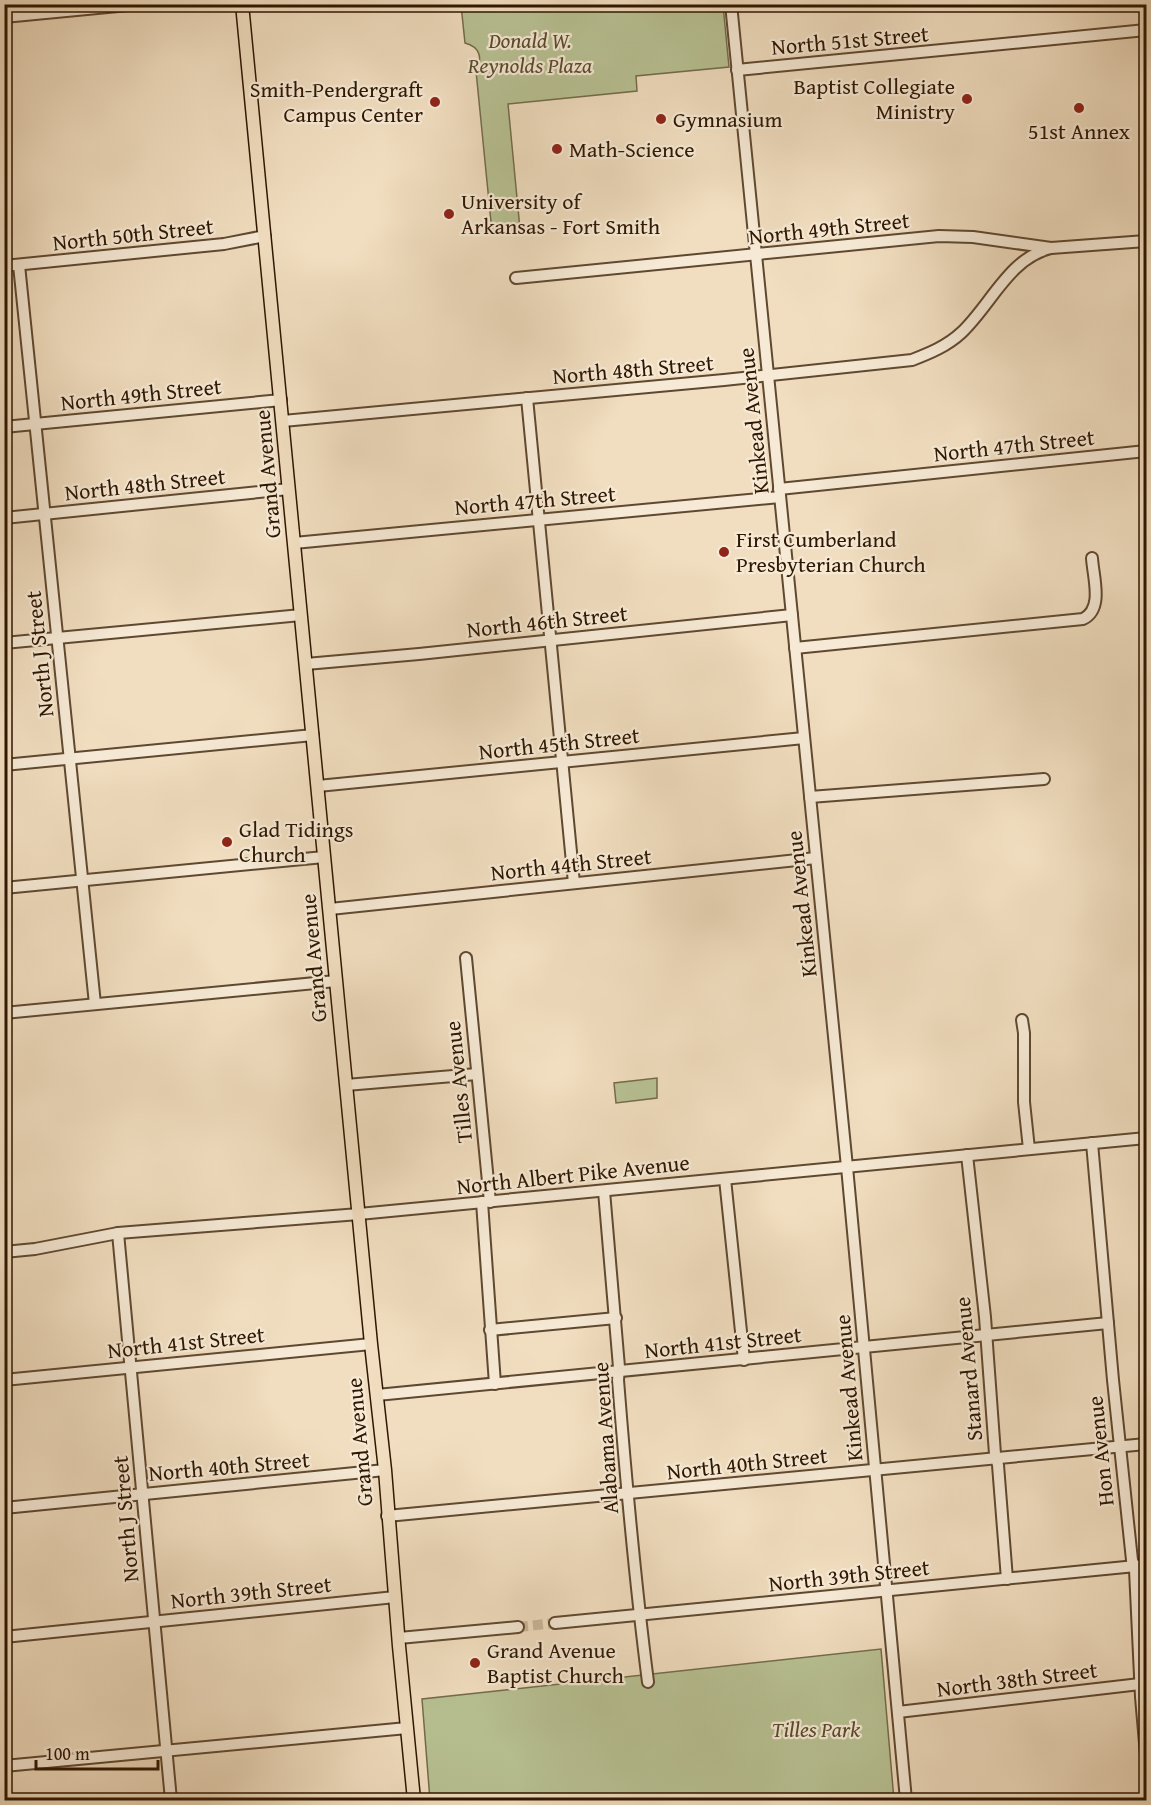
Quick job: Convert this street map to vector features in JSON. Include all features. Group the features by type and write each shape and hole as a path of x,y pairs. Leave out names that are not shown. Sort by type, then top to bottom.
{"main road":[{"name":"Grand Avenue","path":"242,4 385,1470 387,1516 414,1800"}],"street":[{"path":"4,17 140,4"},
{"name":"Kinkead Avenue","path":"731,4 847,1167 906,1800"},
{"name":"North 51st Street","path":"737,70 1146,30"},
{"name":"North 50th Street","path":"4,266 224,244 265,236"},
{"name":"North 49th Street","path":"516,278 939,236 973,237 1052,248 1146,241"},
{"name":"North 48th Street","path":"283,421 896,362 927,354 950,342 1025,259 1042,250 1052,248"},
{"name":"North J Street","path":"19,265 95,1004"},
{"path":"527,398 574,883"},
{"name":"North 49th Street","path":"4,427 280,400"},
{"name":"North 47th Street","path":"294,543 779,493 1146,451"},
{"name":"North 48th Street","path":"4,518 289,489"},
{"path":"795,648 1083,620 1092,613 1096,602 1092,558"},
{"path":"4,643 301,615"},
{"name":"North 46th Street","path":"306,664 792,615"},
{"path":"4,765 313,735"},
{"name":"North 45th Street","path":"318,786 804,738"},
{"path":"810,797 1044,779"},
{"path":"4,888 324,857"},
{"name":"North 44th Street","path":"330,909 816,858"},
{"name":"Tilles Avenue","path":"466,958 486,1202 490,1330 495,1384"},
{"path":"4,1013 336,981"},
{"path":"1022,1020 1024,1102 1029,1149"},
{"path":"346,1085 477,1074"},
{"name":"North Albert Pike Avenue","path":"4,1252 35,1249 118,1233 359,1214 1146,1138"},
{"name":"Hon Avenue","path":"1092,1143 1119,1447 1134,1567 1146,1755"},
{"name":"Stanard Avenue","path":"967,1155 986,1335 1007,1579"},
{"path":"726,1179 744,1360"},
{"name":"Alabama Avenue","path":"604,1191 616,1318 618,1380 628,1494 639,1615 648,1682"},
{"name":"North J Street","path":"118,1233 171,1800"},
{"path":"490,1330 616,1318"},
{"name":"North 41st Street","path":"377,1395 1108,1323"},
{"name":"North 41st Street","path":"4,1380 371,1344"},
{"name":"North 40th Street","path":"387,1516 1146,1444"},
{"name":"North 40th Street","path":"4,1508 385,1470"},
{"name":"North 39th Street","path":"555,1623 1146,1565"},
{"name":"North 39th Street","path":"4,1637 395,1597"},
{"path":"399,1638 518,1627"},
{"name":"North 38th Street","path":"898,1712 1140,1684"},
{"path":"4,1766 407,1728"}],"green space":[{"name":"Donald W. Reynolds Plaza","path":"461,5 723,5 729,67 636,76 637,91 508,104 520,229 492,232 476,71 480,57 474,47 465,43"},
{"path":"657,1078 657,1098 616,1103 614,1083"},
{"name":"Tilles Park","path":"881,1649 894,1800 430,1800 422,1699"}],"tunnel":[{"path":"518,1627 555,1623"}],"place":[{"name":"Baptist Collegiate Ministry","path":"967,99"},
{"name":"Smith-Pendergraft Campus Center","path":"435,102"},
{"name":"51st Annex","path":"1079,108"},
{"name":"Gymnasium","path":"661,119"},
{"name":"Math-Science","path":"557,149"},
{"name":"University of Arkansas - Fort Smith","path":"449,214"},
{"name":"First Cumberland Presbyterian Church","path":"724,552"},
{"name":"Glad Tidings Church","path":"227,842"},
{"name":"Grand Avenue Baptist Church","path":"475,1663"}]}
